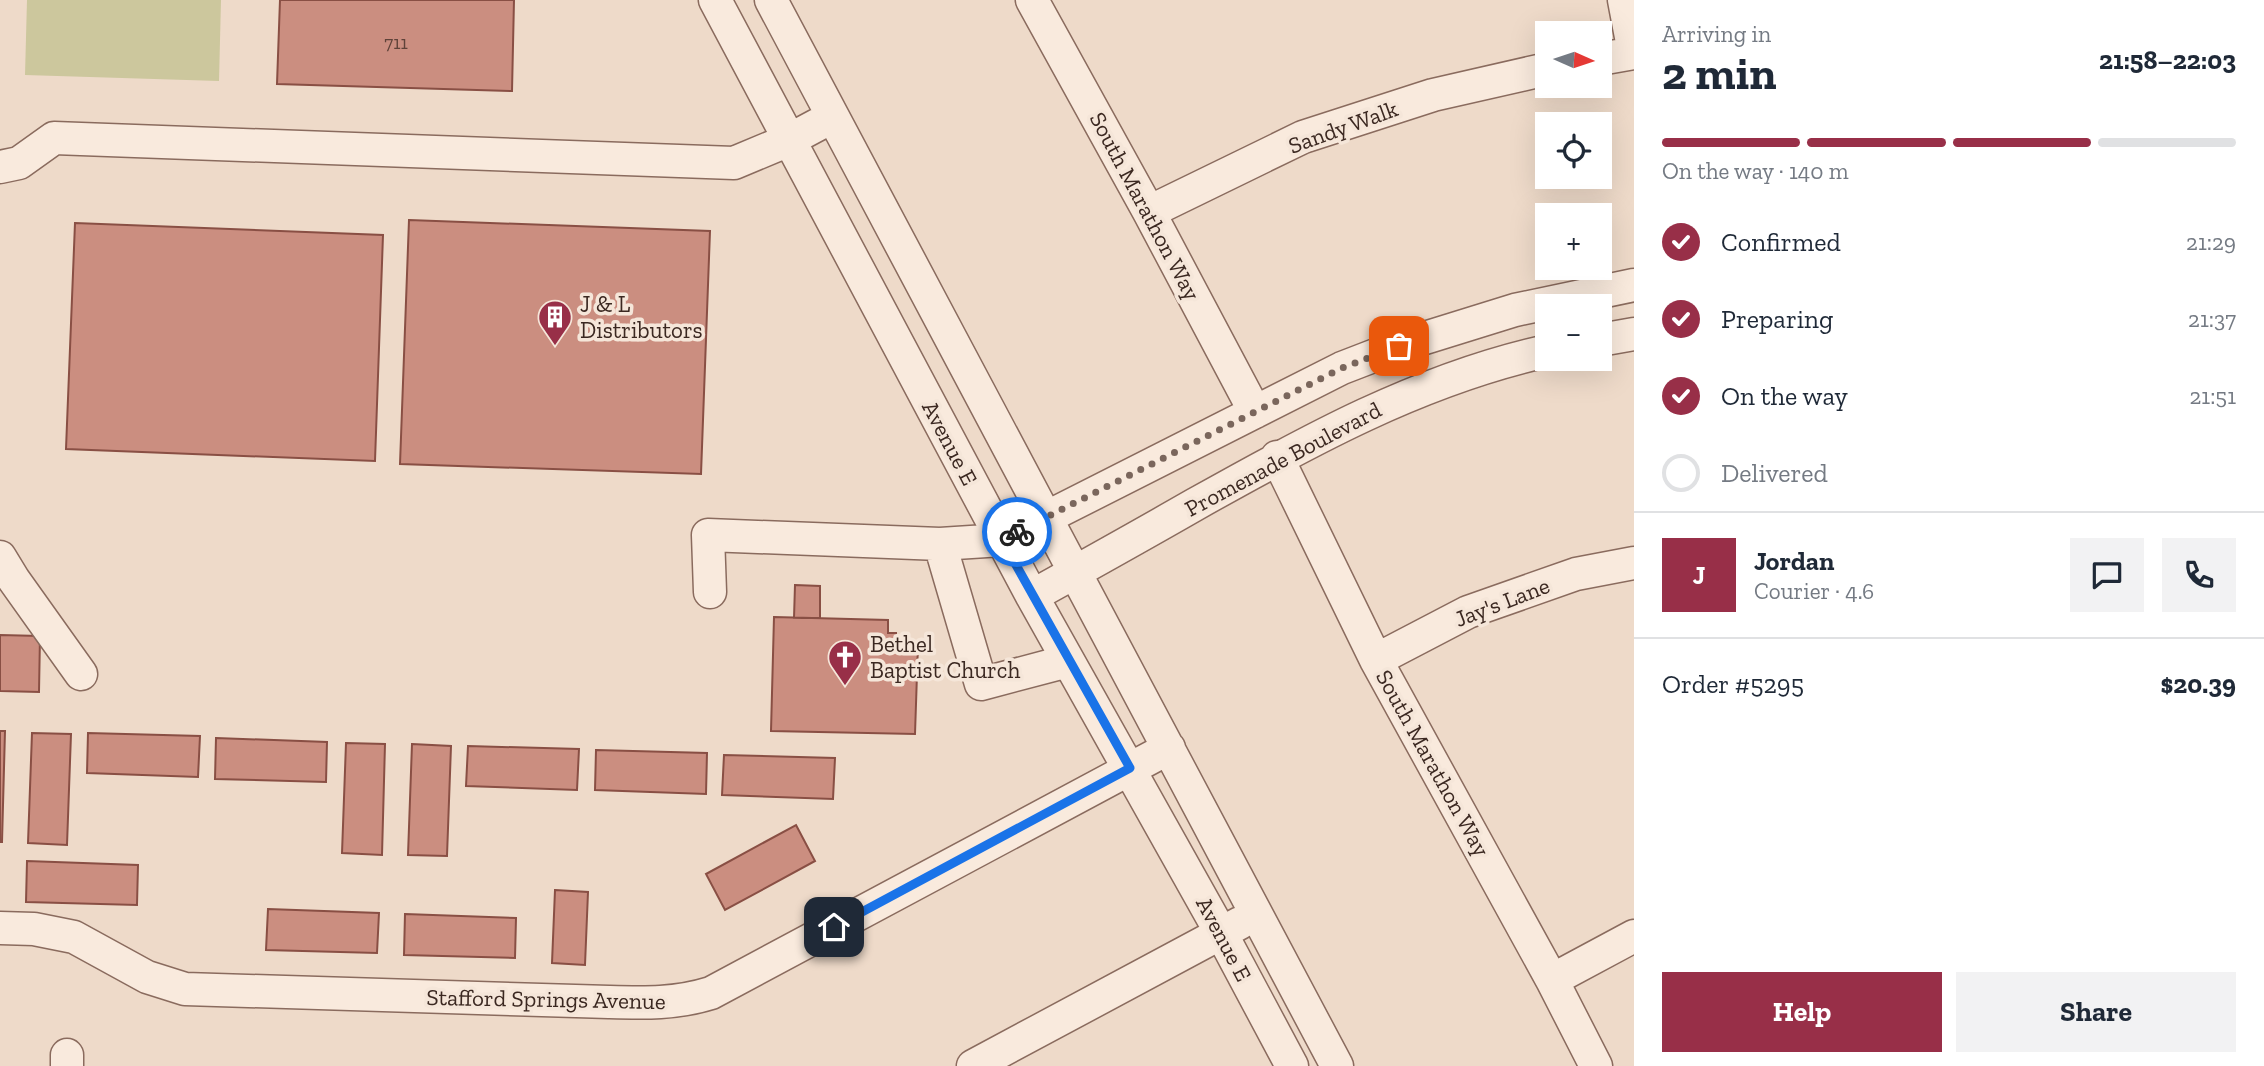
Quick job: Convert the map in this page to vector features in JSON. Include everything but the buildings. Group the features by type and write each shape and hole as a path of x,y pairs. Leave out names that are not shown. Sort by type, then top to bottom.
{"street":[{"name":"Avenue E","path":"715,0 1032,596 1222,933 1292,1066"},
{"name":"Avenue E","path":"771,0 1337,1066"},
{"name":"South Marathon Way","path":"1032,0 1255,412"},
{"path":"1612,57 1634,53 1624,0"},
{"name":"Sandy Walk","path":"1149,212 1303,137 1433,96 1535,72"},
{"path":"0,167 19,163 54,138 734,163 789,140 832,117"},
{"path":"710,592 708,535 940,544 1002,540 1342,368 1448,330 1515,310 1634,285"},
{"path":"1448,330 1463,374"},
{"path":"1612,338 1634,334"},
{"name":"Promenade Boulevard","path":"1032,596 1277,457 1405,396 1463,374 1535,354"},
{"name":"South Marathon Way","path":"1277,457 1376,660 1552,980 1596,1066"},
{"path":"940,544 981,684 1068,661"},
{"path":"0,557 81,674"},
{"name":"Jay's Lane","path":"1376,660 1468,612 1576,574 1634,563"},
{"name":"Stafford Springs Avenue","path":"0,928 34,929 74,937 147,976 185,989 609,1002 665,1003 687,1000 710,993 1169,748"},
{"path":"973,1066 1257,914"},
{"path":"1552,980 1634,936"}],"shaded area":[{"path":"27,0 221,0 219,81 25,75"}],"way so far":[{"path":"1017,532 1342,368 1399,346"}],"place":[{"name":"J & L Distributors","path":"555,347"},
{"name":"Bethel Baptist Church","path":"845,687"}],"route":[{"path":"834,927 1130,768 1002,540 1017,532"}]}
